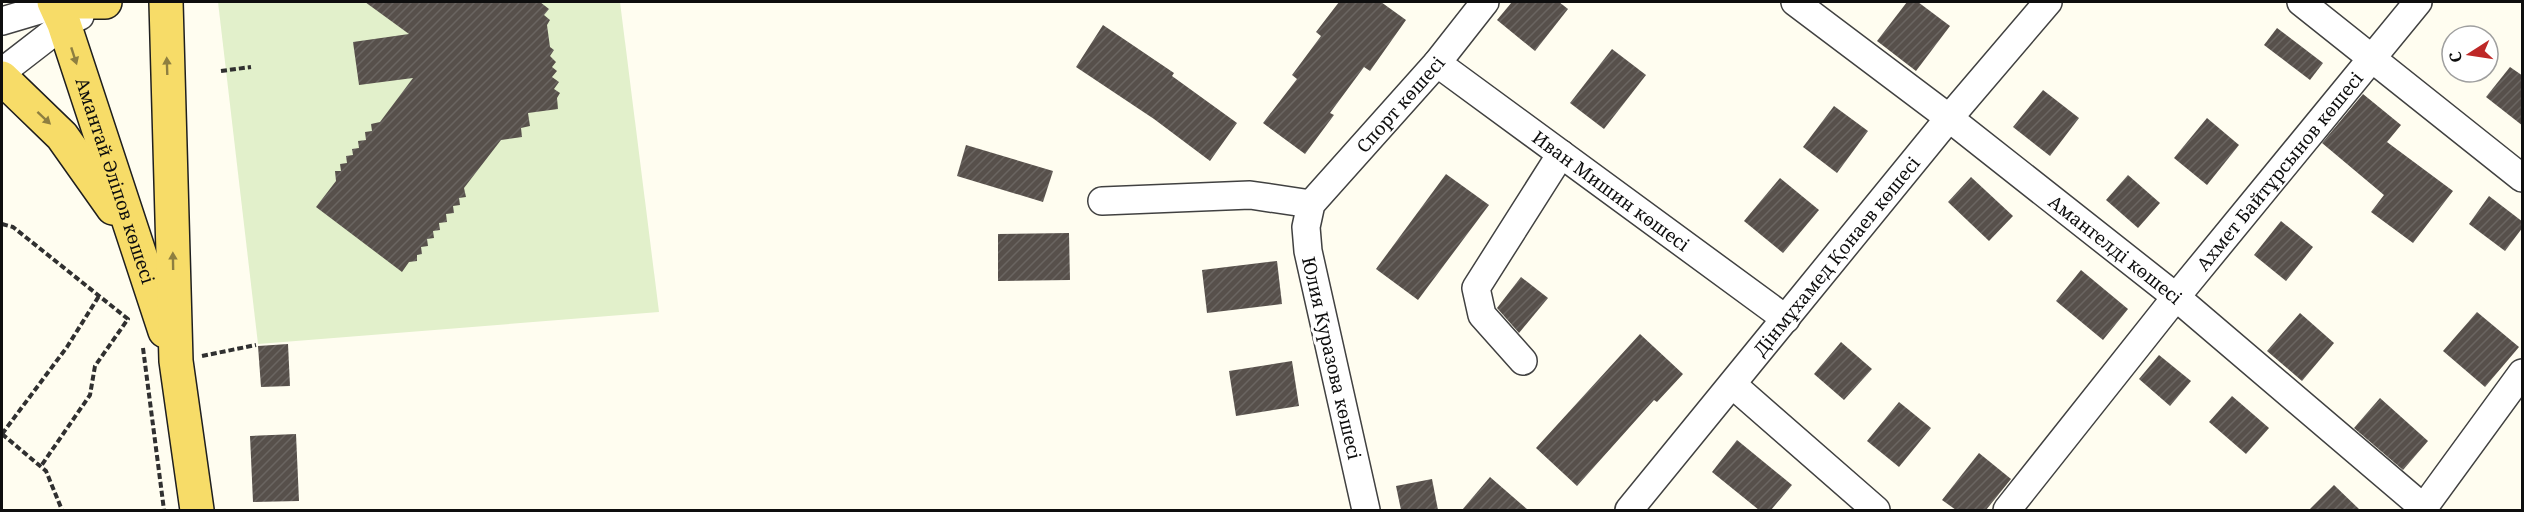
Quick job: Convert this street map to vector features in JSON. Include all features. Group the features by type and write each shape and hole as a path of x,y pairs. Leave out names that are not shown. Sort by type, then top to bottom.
{"main road":[{"path":"64,8 105,2"},
{"name":"Амантай Әліпов көшесі","path":"166,2 176,361 197,510"},
{"name":"Амантай Әліпов көшесі","path":"64,8 132,234 176,361"},
{"path":"2,78 62,136 132,234"}],"street":[{"path":"4,16 112,2"},
{"name":"Спорт көшесі","path":"1311,204 1437,63 1485,2"},
{"name":"Амангелді көшесі","path":"1795,2 1949,118 2176,297 2424,510"},
{"name":"Дінмұхамед Қонаев көшесі","path":"1629,510 1949,118 2048,2"},
{"path":"2301,2 2523,178"},
{"name":"Ахмет Байтұрсынов көшесі","path":"2007,510 2176,297 2418,2"},
{"path":"2,72 64,8"},
{"name":"Иван Мишин көшесі","path":"1437,63 1786,319"},
{"path":"1523,361 1482,315 1476,288 1562,154"},
{"path":"1102,201 1250,195 1311,204"},
{"name":"Юлия Куразова көшесі","path":"1311,204 1306,227 1308,251 1366,510"},
{"path":"2424,510 2523,373"},
{"path":"1733,384 1876,510"}],"path":[{"path":"221,71 251,67"},
{"path":"2,224 13,227 129,319 133,328"},
{"path":"62,510 46,471 2,434 67,347 99,296"},
{"path":"41,466 90,395 95,366 129,319"},
{"path":"138,338 143,347 165,510"},
{"path":"176,361 256,345"}],"green space":[{"path":"218,2 620,2 659,312 258,344"}],"building":[{"path":"365,2 540,2 549,9 544,15 550,20 547,25 550,47 554,50 550,56 556,62 552,67 557,71 552,77 559,82 554,89 560,93 557,98 558,109 528,113 530,126 521,128 522,137 501,140 464,188 466,197 459,198 460,205 453,206 454,213 446,214 447,222 439,223 440,230 433,231 434,238 427,239 428,246 421,247 422,254 417,255 417,261 409,262 402,272 316,207 336,181 335,171 341,171 340,164 347,163 346,156 353,155 352,149 359,148 358,141 366,140 365,132 372,131 371,124 380,122 413,78 359,85 353,42 409,34"},
{"path":"1339,2 1381,2 1406,20 1370,71 1364,67 1330,113 1334,115 1305,154 1263,123 1297,79 1292,75 1321,36 1316,32"},
{"path":"1512,2 1559,2 1568,9 1535,51 1497,20"},
{"path":"1907,2 1918,2 1950,26 1916,71 1877,41"},
{"path":"1103,25 1174,73 1172,76 1237,123 1210,161 1154,119 1076,67"},
{"path":"2277,28 2323,63 2310,80 2264,45"},
{"path":"1612,49 1646,75 1604,129 1570,103"},
{"path":"2510,67 2523,76 2523,126 2486,97 2496,84 2500,84 2500,80"},
{"path":"2043,90 2079,118 2050,156 2013,127"},
{"path":"2363,94 2401,125 2387,142 2453,191 2413,243 2371,212 2384,195 2322,143"},
{"path":"1834,106 1868,131 1837,173 1803,147"},
{"path":"2207,118 2239,145 2207,185 2174,158"},
{"path":"966,145 1053,171 1043,202 957,176"},
{"path":"1446,174 1489,205 1418,300 1376,269"},
{"path":"2128,175 2160,203 2138,228 2106,200"},
{"path":"1971,177 2013,216 1989,241 1948,202"},
{"path":"1780,178 1819,210 1783,253 1744,221"},
{"path":"2489,196 2523,222 2523,227 2505,251 2469,224"},
{"path":"2281,221 2313,247 2286,281 2254,255"},
{"path":"1069,233 1070,280 998,281 998,234"},
{"path":"1277,261 1282,304 1207,313 1202,270"},
{"path":"2081,270 2128,309 2103,340 2056,301"},
{"path":"1521,277 1548,298 1519,333 1497,308"},
{"path":"2477,312 2519,347 2485,387 2443,351"},
{"path":"2300,313 2334,343 2302,381 2267,351"},
{"path":"1640,334 1683,374 1657,402 1654,400 1577,486 1536,448"},
{"path":"1841,342 1872,369 1844,400 1814,374"},
{"path":"288,344 290,386 261,387 258,346"},
{"path":"2159,355 2191,381 2170,406 2139,379"},
{"path":"1292,361 1299,406 1236,416 1229,371"},
{"path":"2232,396 2269,428 2246,454 2209,422"},
{"path":"2380,398 2428,441 2403,470 2354,428"},
{"path":"1899,402 1931,428 1899,467 1867,441"},
{"path":"296,434 299,501 253,502 250,436"},
{"path":"1737,440 1792,485 1771,510 1759,510 1712,472"},
{"path":"1979,453 2011,479 1986,510 1956,510 1942,500"},
{"path":"1490,477 1528,510 1462,510"},
{"path":"1432,479 1438,510 1401,510 1396,486"},
{"path":"2334,485 2360,510 2309,510"}]}
